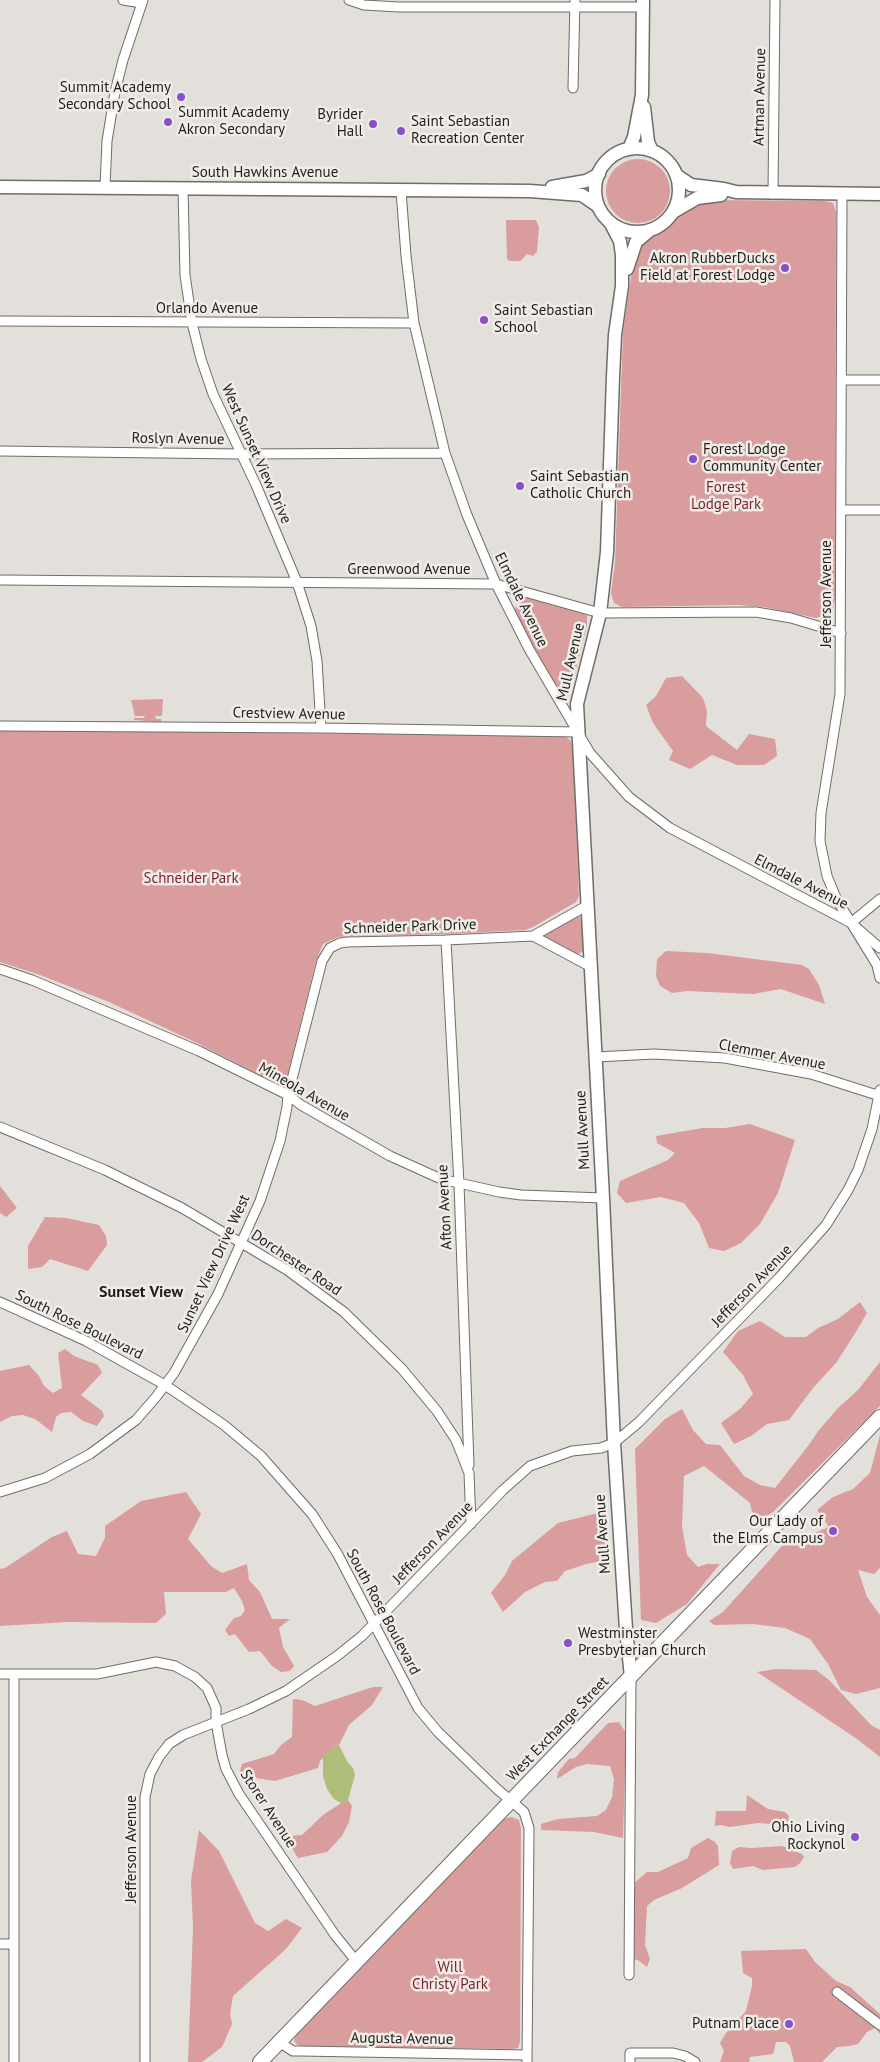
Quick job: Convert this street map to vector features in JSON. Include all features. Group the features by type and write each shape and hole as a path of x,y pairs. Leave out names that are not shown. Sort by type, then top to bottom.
{"main road":[{"name":"West Exchange Street","path":"260,2062 880,1417"}],"street":[{"path":"105,187 107,141 115,92 142,1 123,0"},
{"path":"349,0 364,5 399,3 643,3 642,95 648,142 652,151"},
{"name":"Artman Avenue","path":"773,194 775,0"},
{"path":"573,88 575,3"},
{"path":"629,149 634,137 642,95"},
{"path":"673,212 679,194 676,175 671,165 652,151 641,148 629,149 611,158 599,174 595,190 598,206 610,222 629,232 649,231 663,223 673,212 697,198 736,192"},
{"name":"South Hawkins Avenue","path":"530,190 586,181 599,174"},
{"path":"676,175 691,185 736,192 880,194"},
{"name":"South Hawkins Avenue","path":"0,187 401,191 530,190 582,195 598,206"},
{"name":"West Sunset View Drive","path":"184,189 185,275 192,323 201,359 214,394 297,582 310,626 317,661 321,728"},
{"name":"Elmdale Avenue","path":"401,191 414,323 445,453 467,516 496,584 529,649 590,753 630,797 663,823 698,844 851,923 880,948"},
{"name":"Jefferson Avenue","path":"842,194 840,694 821,813 820,841 827,876 837,900 877,965 880,978"},
{"name":"Mull Avenue","path":"610,222 620,241 622,286 615,344 607,552 600,613 577,704 614,1443 626,1629 631,1677 629,1975"},
{"name":"Mull Avenue","path":"622,286 636,242 649,231"},
{"name":"Orlando Avenue","path":"0,321 414,323"},
{"path":"842,380 880,380"},
{"name":"Roslyn Avenue","path":"0,451 241,454 445,453"},
{"path":"842,510 880,510"},
{"name":"Greenwood Avenue","path":"0,580 496,584 600,613 756,612 791,618 841,633"},
{"name":"Crestview Avenue","path":"0,726 578,732"},
{"path":"851,923 880,899"},
{"name":"Schneider Park Drive","path":"309,1014 322,962 333,945 347,942 532,936 588,905"},
{"path":"532,936 591,967"},
{"name":"Afton Avenue","path":"446,940 459,1184 469,1473"},
{"name":"Mineola Avenue","path":"0,969 32,980 199,1051 288,1096 300,1105 390,1156 441,1178 459,1184 521,1195 603,1198"},
{"name":"Sunset View Drive West","path":"0,1492 45,1478 90,1454 136,1420 165,1385 196,1337 242,1243 260,1201 280,1141 288,1096 309,1014"},
{"name":"Clemmer Avenue","path":"596,1057 654,1054 725,1058 811,1074 880,1094"},
{"name":"Jefferson Avenue","path":"146,2062 145,1797 153,1767 169,1744 193,1730 249,1709 286,1691 337,1656 374,1623 503,1490 530,1466 572,1451 601,1448 614,1443 649,1413 826,1226 845,1197 858,1170 872,1129 880,1094"},
{"name":"Dorchester Road","path":"0,1127 61,1151 151,1192 242,1243 322,1294 386,1351 437,1411 456,1440 469,1473 471,1524"},
{"name":"South Rose Boulevard","path":"0,1302 86,1342 165,1385 224,1425 261,1456 286,1482 312,1514 337,1553 411,1696 426,1718 524,1812 529,1828 527,2058"},
{"name":"Storer Avenue","path":"0,1674 97,1674 146,1663 169,1664 190,1673 207,1688 216,1708 216,1722 226,1769 239,1794 335,1936 356,1961"},
{"path":"14,1674 14,2062"},
{"path":"0,1944 14,1944"},
{"path":"837,1992 880,2025"},
{"name":"Augusta Avenue","path":"279,2042 293,2051 363,2057 527,2058"},
{"path":"630,2058 673,2053 685,2056 695,2062"}],"green space":[{"path":"638,159 656,164 661,168 665,173 670,191 665,209 661,214 656,218 638,223 620,218 615,214 611,209 606,191 611,173 615,168 620,164"},
{"name":"Forest Lodge Park","path":"706,200 824,201 833,203 836,212 835,598 833,608 826,615 816,618 764,607 738,605 622,607 614,603 611,593 615,563 623,333 634,257 640,247 697,203"},
{"path":"506,220 536,220 539,227 537,252 533,256 527,254 520,261 510,261 507,259"},
{"path":"523,597 587,615 587,625 573,681 566,691 560,691 556,688 516,616 514,610"},
{"path":"682,676 703,698 707,711 706,726 737,750 749,734 775,739 777,756 764,765 737,765 712,755 690,769 669,760 673,751 653,723 646,705 656,696 666,678"},
{"path":"163,699 162,716 155,716 156,719 161,719 161,722 134,720 134,718 144,718 145,716 135,716 131,700"},
{"name":"Schneider Park","path":"0,730 565,736 571,741 573,748 579,896 576,902 525,930 350,936 338,937 323,944 316,961 286,1081 278,1084 197,1043 109,1002 40,975 0,962"},
{"path":"576,916 580,917 582,924 583,951 577,955 543,937 544,934"},
{"path":"666,951 707,953 802,965 809,969 819,985 825,1004 781,989 753,994 687,991 672,993 660,986 656,976 657,959"},
{"path":"750,1124 795,1140 778,1193 760,1224 741,1243 724,1251 709,1248 699,1223 684,1203 661,1197 626,1203 617,1193 620,1181 668,1160 675,1153 657,1143 656,1136 703,1128 725,1128"},
{"path":"0,1186 17,1208 6,1217 0,1213"},
{"path":"45,1217 66,1218 99,1225 106,1236 107,1245 88,1271 50,1259 42,1267 28,1269 28,1246"},
{"path":"860,1302 867,1313 854,1335 836,1363 813,1388 789,1420 767,1424 751,1436 734,1444 721,1423 740,1409 753,1394 743,1375 723,1352 738,1331 760,1321 785,1337 806,1337 818,1328 838,1319"},
{"path":"65,1349 74,1356 98,1365 102,1373 81,1395 102,1411 104,1416 97,1426 83,1421 71,1412 61,1413 56,1417 52,1432 35,1419 23,1415 12,1416 0,1422 0,1371 29,1365 39,1376 44,1386 53,1393 62,1388 58,1353"},
{"path":"880,1362 880,1406 773,1512 762,1519 752,1512 750,1503 704,1466 684,1476 682,1526 687,1555 698,1567 707,1564 720,1564 687,1604 656,1623 641,1620 635,1449 665,1419 682,1409 693,1430 706,1444 720,1445 744,1476 760,1485 775,1488 819,1430 837,1409 858,1390"},
{"path":"880,1435 880,1568 874,1574 858,1570 867,1597 880,1615 880,1688 856,1694 841,1690 828,1664 810,1639 785,1628 753,1624 714,1625 709,1621 723,1612 782,1546 829,1527 817,1510 833,1497 853,1489 870,1473"},
{"path":"186,1492 201,1514 188,1539 211,1566 222,1573 247,1564 249,1580 260,1592 272,1619 290,1619 279,1628 283,1647 294,1666 290,1671 281,1672 272,1666 260,1651 249,1652 235,1634 229,1636 225,1630 234,1618 241,1616 245,1610 234,1588 226,1592 164,1592 166,1614 156,1623 68,1622 0,1626 0,1569 5,1568 52,1537 67,1531 78,1554 96,1556 105,1538 105,1526 141,1501"},
{"path":"602,1512 607,1560 565,1571 557,1581 545,1582 525,1592 503,1612 491,1593 505,1575 512,1561 558,1523"},
{"path":"776,1669 816,1670 829,1680 871,1725 880,1730 880,1757 857,1739 757,1672"},
{"path":"373,1687 383,1687 372,1705 349,1725 339,1745 333,1748 320,1761 318,1768 275,1781 243,1776 240,1771 242,1764 274,1754 281,1745 292,1737 293,1699 302,1700 315,1706"},
{"path":"619,1722 626,1733 623,1838 594,1832 541,1830 541,1824 558,1819 597,1816 606,1810 612,1797 614,1779 610,1766 587,1764 576,1767 557,1779 558,1772 569,1759 575,1758 608,1723"},
{"path":"747,1795 768,1809 785,1812 789,1816 787,1825 758,1823 730,1827 715,1826 716,1811 746,1811"},
{"path":"348,1800 352,1806 349,1822 342,1836 327,1852 298,1858 289,1843 290,1836 302,1835 323,1815"},
{"name":"Will Christy Park","path":"511,1817 519,1820 521,1828 520,2042 518,2048 301,2046 296,2044 294,2040 296,2035 504,1819"},
{"path":"199,1830 219,1851 255,1923 268,1931 286,1919 302,1928 286,1949 233,1996 230,2014 232,2024 222,2047 202,2062 188,2062 193,1928 191,1881"},
{"path":"708,1838 718,1846 719,1865 682,1888 654,1900 647,1906 645,1945 650,1959 647,1967 638,1960 632,1959 632,1885 647,1872 658,1872 688,1858 691,1848"},
{"path":"782,1846 802,1854 804,1857 800,1863 795,1867 763,1870 753,1866 733,1869 730,1863 732,1851 739,1847"},
{"path":"806,1949 815,1962 836,1981 850,1987 880,2014 880,2034 875,2028 867,2032 858,2044 837,2047 822,2062 794,2062 790,2046 786,2042 776,2042 773,2054 750,2057 749,2062 720,2062 724,2051 720,2043 726,2033 746,2011 752,1986 752,1978 743,1973 741,1951"}],"shaded area":[{"path":"339,1745 348,1763 353,1768 355,1775 348,1800 341,1803 334,1799 327,1789 323,1776 323,1757"}],"place":[{"name":"Summit Academy Secondary School","path":"181,97"},
{"name":"Summit Academy Akron Secondary","path":"168,122"},
{"name":"Byrider Hall","path":"373,124"},
{"name":"Saint Sebastian Recreation Center","path":"401,131"},
{"name":"Akron RubberDucks Field at Forest Lodge","path":"785,268"},
{"name":"Saint Sebastian School","path":"484,320"},
{"name":"Forest Lodge Community Center","path":"693,459"},
{"name":"Saint Sebastian Catholic Church","path":"520,486"},
{"name":"Our Lady of the Elms Campus","path":"833,1531"},
{"name":"Westminster Presbyterian Church","path":"568,1643"},
{"name":"Ohio Living Rockynol","path":"855,1837"},
{"name":"Putnam Place","path":"789,2024"}],"district":[{"name":"Sunset View","path":"141,1292"}]}
